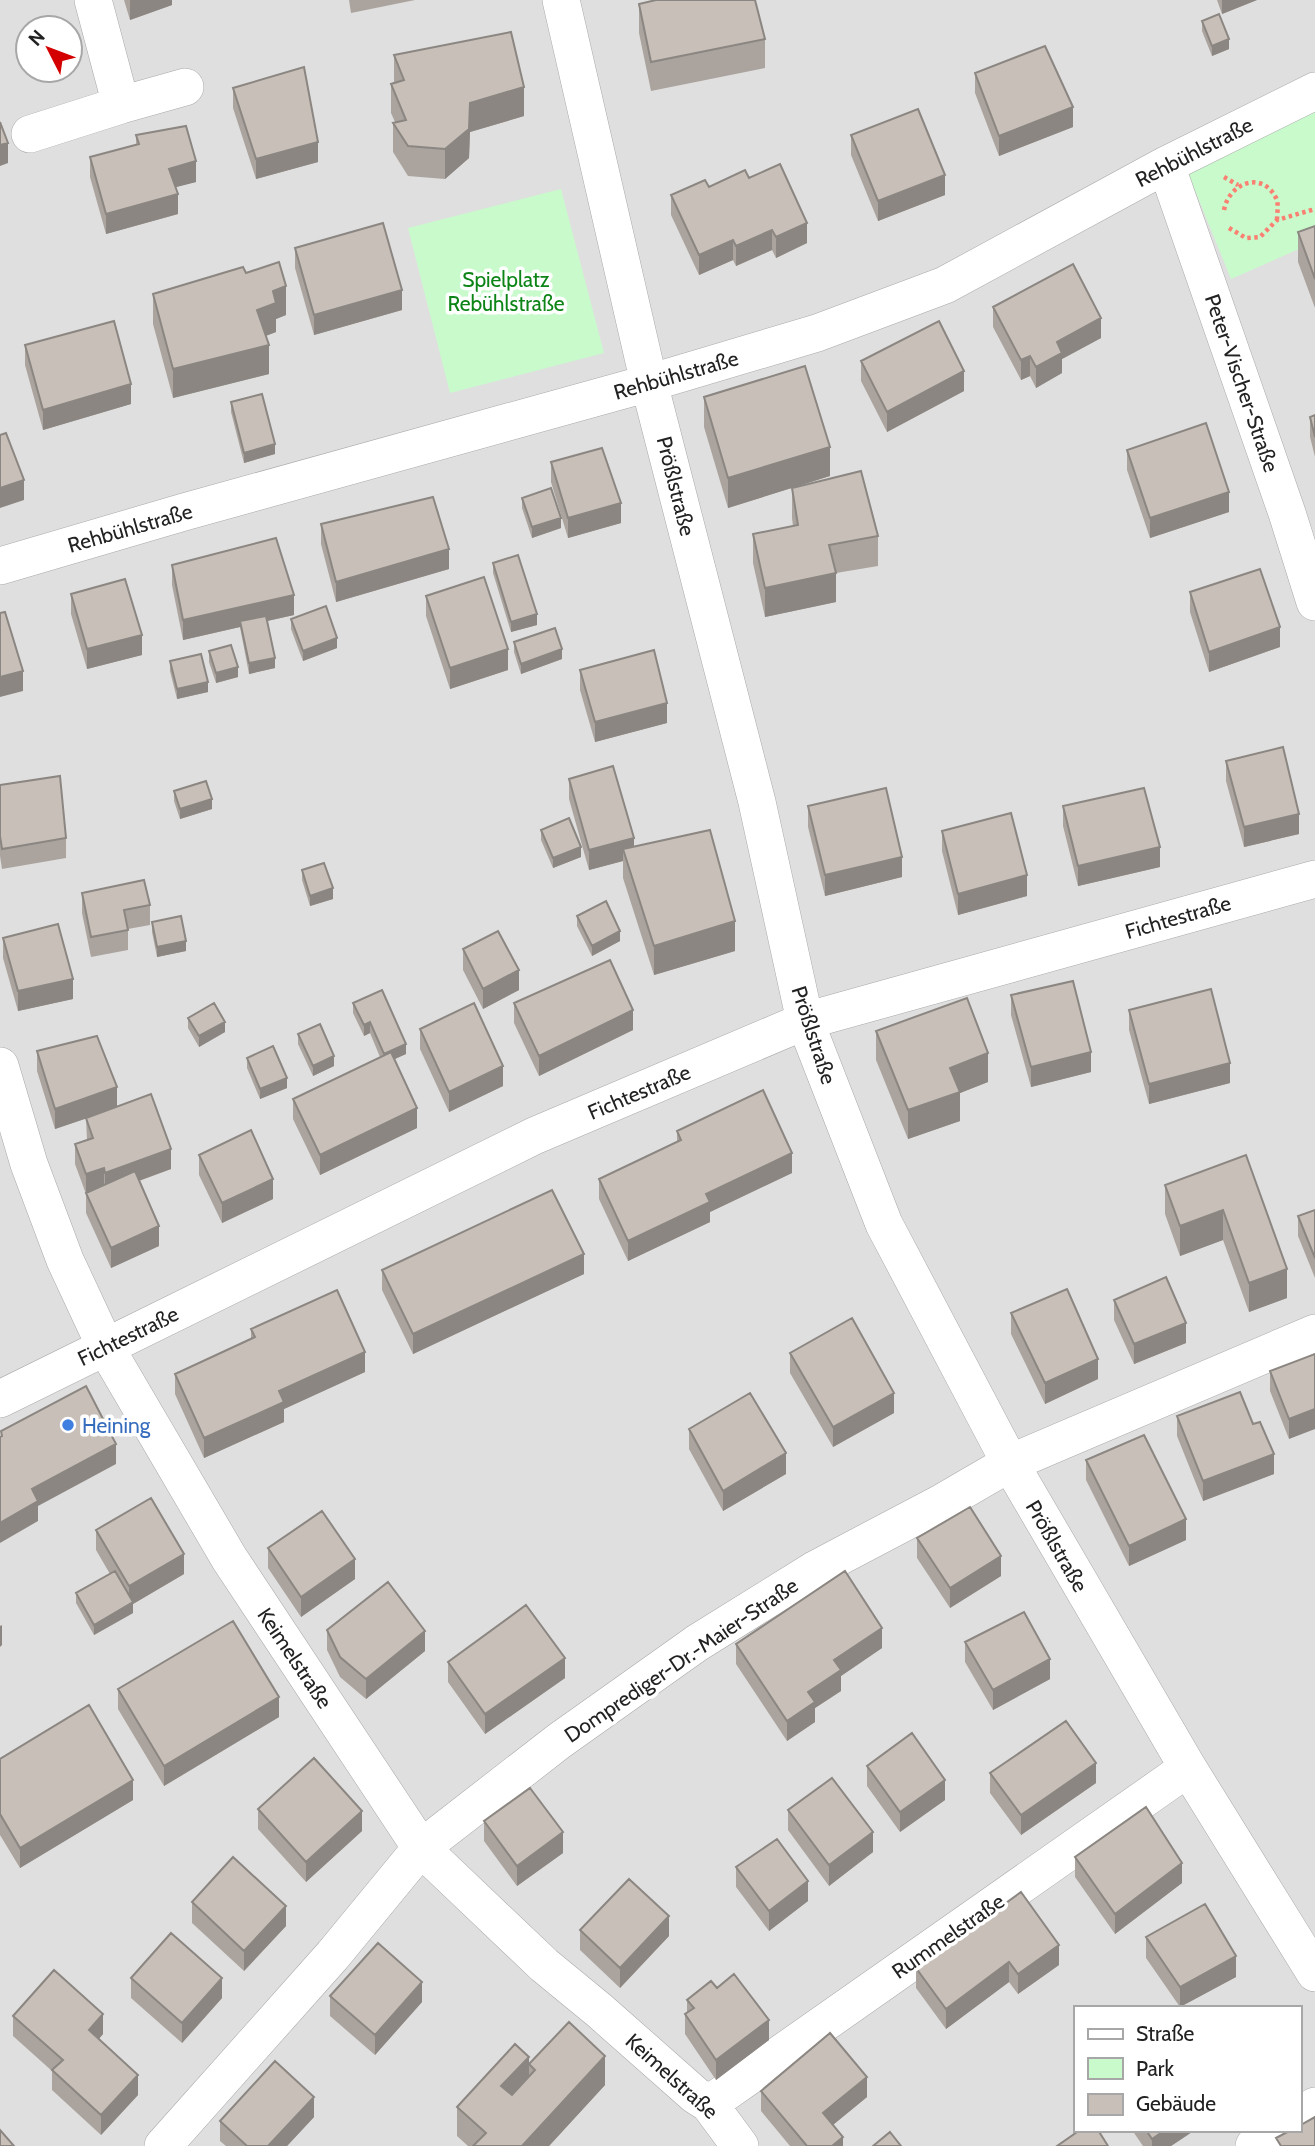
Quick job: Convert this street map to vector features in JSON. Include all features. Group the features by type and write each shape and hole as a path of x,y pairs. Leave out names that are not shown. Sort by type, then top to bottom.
{"street":[{"path":"93,0 121,105"},
{"name":"Prößlstraße","path":"561,0 649,383 757,802 805,1021 884,1224 1010,1463 1188,1768 1315,1973"},
{"path":"30,134 185,87"},
{"name":"Rehbühlstraße","path":"0,566 817,333 945,285 1166,165 1315,91"},
{"name":"Peter-Vischer-Straße","path":"1166,165 1287,513 1315,602"},
{"name":"Fichtestraße","path":"0,1399 534,1136 805,1021 1315,879"},
{"name":"Keimelstraße","path":"0,1066 29,1164 60,1248 106,1348 229,1558 421,1848 544,1965 695,2095 709,2104 740,2146"},
{"name":"Domprediger-Dr.-Maier-Straße","path":"163,2146 333,1955 421,1848 559,1741 697,1643 816,1569 1010,1463 1315,1333"},
{"name":"Rummelstraße","path":"709,2104 1188,1768"},
{"path":"1254,2146 1275,2132"}],"path":[{"path":"1223,213 1226,197 1238,185 1250,182 1265,186 1277,199 1278,220"},
{"path":"1227,222 1230,230 1246,238 1261,237 1278,220 1315,209"}],"shaded area":[{"path":"0,0 1315,0 1315,2146 0,2146"}],"green space":[{"path":"1315,112 1315,242 1231,279 1188,173"},
{"name":"Spielplatz Rebühlstraße","path":"561,189 604,353 450,393 408,228"}],"building":[{"path":"656,0 755,0 765,39 651,62 639,4"},
{"path":"1219,14 1229,39 1212,46 1202,21"},
{"path":"511,32 524,87 470,103 469,129 445,149 408,146 393,123 406,120 391,84 404,80 394,55"},
{"path":"1045,46 1073,107 999,136 975,73"},
{"path":"304,67 318,142 256,159 233,88"},
{"path":"918,109 945,175 878,201 851,135"},
{"path":"0,122 8,143 0,145"},
{"path":"186,126 196,161 169,169 178,194 106,214 90,157 139,144 136,135"},
{"path":"780,164 807,223 776,237 772,230 736,246 733,240 699,255 671,195 705,180 709,187 745,170 749,178"},
{"path":"383,223 402,290 314,315 295,248"},
{"path":"1315,226 1315,279 1298,232"},
{"path":"279,262 286,286 273,291 276,303 257,310 269,345 173,369 153,294 243,267 246,273"},
{"path":"1073,264 1101,318 1057,342 1062,353 1036,367 1030,356 1021,360 993,307"},
{"path":"114,321 131,384 43,410 25,345"},
{"path":"939,321 964,371 887,412 861,361"},
{"path":"805,366 830,447 728,478 704,397"},
{"path":"262,394 275,444 244,453 231,402"},
{"path":"1315,415 1315,437 1310,417"},
{"path":"1206,423 1229,492 1150,518 1127,450"},
{"path":"6,433 24,480 0,488 0,435"},
{"path":"602,448 621,503 568,518 551,462"},
{"path":"861,471 878,536 829,545 836,573 765,588 753,534 798,525 792,488"},
{"path":"551,488 561,518 532,527 522,498"},
{"path":"433,497 449,549 336,582 321,524"},
{"path":"276,538 294,595 183,620 172,565"},
{"path":"518,555 537,614 511,622 493,563"},
{"path":"1260,569 1280,627 1209,652 1190,592"},
{"path":"484,577 508,649 450,668 426,596"},
{"path":"125,579 142,635 87,649 71,594"},
{"path":"326,606 337,638 303,651 291,619"},
{"path":"5,612 23,671 0,677 0,613"},
{"path":"266,616 275,658 249,663 240,621"},
{"path":"555,628 562,649 521,664 514,642"},
{"path":"231,645 238,667 216,673 209,651"},
{"path":"654,650 667,703 595,722 580,670"},
{"path":"201,654 208,682 177,689 170,661"},
{"path":"1283,747 1299,814 1244,827 1226,761"},
{"path":"613,766 634,838 589,850 569,779"},
{"path":"60,776 66,838 2,849 0,785"},
{"path":"206,781 212,799 180,809 174,791"},
{"path":"886,788 902,857 825,875 808,806"},
{"path":"1144,788 1160,847 1078,866 1063,806"},
{"path":"1011,813 1027,875 958,894 942,831"},
{"path":"569,818 581,847 553,858 541,830"},
{"path":"710,830 735,921 654,946 623,849"},
{"path":"324,863 333,888 310,896 302,870"},
{"path":"144,880 150,905 124,910 128,930 91,937 82,893"},
{"path":"606,901 620,931 592,946 577,916"},
{"path":"181,916 186,941 157,947 152,922"},
{"path":"58,924 73,979 18,991 3,938"},
{"path":"498,931 519,970 483,989 463,949"},
{"path":"610,960 633,1010 539,1056 514,1003"},
{"path":"1073,981 1091,1052 1031,1067 1011,995"},
{"path":"1211,989 1230,1063 1149,1084 1129,1010"},
{"path":"382,990 406,1044 384,1054 370,1022 364,1025 353,1003"},
{"path":"967,998 988,1053 950,1068 960,1092 908,1110 876,1031"},
{"path":"214,1003 225,1022 199,1036 188,1018"},
{"path":"474,1003 503,1066 449,1092 420,1029"},
{"path":"320,1024 334,1056 313,1066 298,1034"},
{"path":"97,1036 117,1087 55,1109 37,1051"},
{"path":"273,1046 287,1078 260,1089 247,1058"},
{"path":"391,1052 417,1108 320,1155 293,1099"},
{"path":"763,1090 792,1153 706,1194 710,1202 628,1241 599,1179 681,1140 677,1131"},
{"path":"151,1094 171,1149 105,1173 104,1168 86,1174 75,1144 93,1138 86,1118"},
{"path":"251,1130 273,1179 222,1203 199,1155"},
{"path":"1246,1155 1287,1269 1249,1283 1223,1210 1180,1226 1165,1185"},
{"path":"135,1171 159,1226 111,1248 86,1193"},
{"path":"552,1190 584,1254 413,1334 382,1270"},
{"path":"1315,1210 1315,1258 1298,1216"},
{"path":"1166,1277 1186,1323 1134,1344 1114,1300"},
{"path":"1067,1289 1098,1359 1045,1383 1011,1313"},
{"path":"337,1290 365,1352 279,1391 284,1402 204,1438 175,1374 255,1337 251,1329"},
{"path":"852,1318 894,1393 833,1427 790,1353"},
{"path":"1315,1354 1315,1409 1289,1419 1270,1371"},
{"path":"86,1386 116,1444 32,1489 38,1501 0,1523 1,1431"},
{"path":"1240,1392 1253,1424 1260,1422 1274,1454 1203,1481 1177,1416"},
{"path":"750,1393 786,1453 723,1491 689,1429"},
{"path":"1144,1435 1186,1519 1129,1546 1086,1460"},
{"path":"151,1498 184,1554 129,1586 96,1530"},
{"path":"970,1507 1001,1556 950,1588 917,1538"},
{"path":"322,1511 355,1559 301,1597 268,1548"},
{"path":"115,1571 133,1602 94,1625 76,1593"},
{"path":"845,1571 882,1628 834,1660 841,1670 808,1692 815,1702 787,1721 736,1644"},
{"path":"388,1582 425,1631 366,1679 340,1657 327,1630"},
{"path":"526,1605 565,1658 485,1714 448,1662"},
{"path":"1024,1612 1050,1659 993,1690 965,1642"},
{"path":"233,1621 279,1697 164,1766 118,1689"},
{"path":"89,1705 133,1780 20,1848 0,1814 0,1759"},
{"path":"1066,1721 1096,1763 1021,1815 990,1773"},
{"path":"912,1733 945,1780 900,1812 867,1766"},
{"path":"314,1758 362,1811 306,1862 258,1809"},
{"path":"832,1778 873,1832 829,1865 788,1810"},
{"path":"530,1788 563,1832 517,1866 484,1821"},
{"path":"1146,1807 1182,1863 1115,1914 1075,1857"},
{"path":"777,1839 808,1881 769,1911 736,1867"},
{"path":"233,1857 286,1906 244,1951 192,1902"},
{"path":"629,1879 669,1916 620,1968 580,1930"},
{"path":"1021,1892 1059,1945 1018,1974 1009,1962 946,2009 916,1968"},
{"path":"1205,1904 1236,1956 1180,1987 1146,1937"},
{"path":"171,1933 222,1978 182,2023 131,1978"},
{"path":"378,1943 422,1982 375,2035 330,1996"},
{"path":"54,1970 103,2014 89,2030 138,2075 101,2115 52,2070 63,2060 13,2016"},
{"path":"734,1974 769,2020 716,2060 685,2014 694,2008 687,2000 711,1981 717,1988"},
{"path":"569,2022 605,2056 522,2146 473,2146 486,2133 457,2107 515,2044 529,2057 501,2086 512,2095 535,2070 529,2064"},
{"path":"830,2033 867,2077 823,2113 843,2137 832,2146 807,2146 761,2091"},
{"path":"275,2061 314,2097 268,2146 247,2146 220,2121"},
{"path":"1315,2117 1315,2146 1281,2146 1276,2138 1287,2132 1301,2132 1301,2125"},
{"path":"0,2130 14,2146 0,2146"},
{"path":"890,2132 901,2146 873,2146"},
{"path":"1077,2132 1099,2132 1108,2146 1057,2146"},
{"path":"1147,2132 1162,2132 1152,2139"}],"place":[{"name":"Heining","path":"68,1425"}]}
